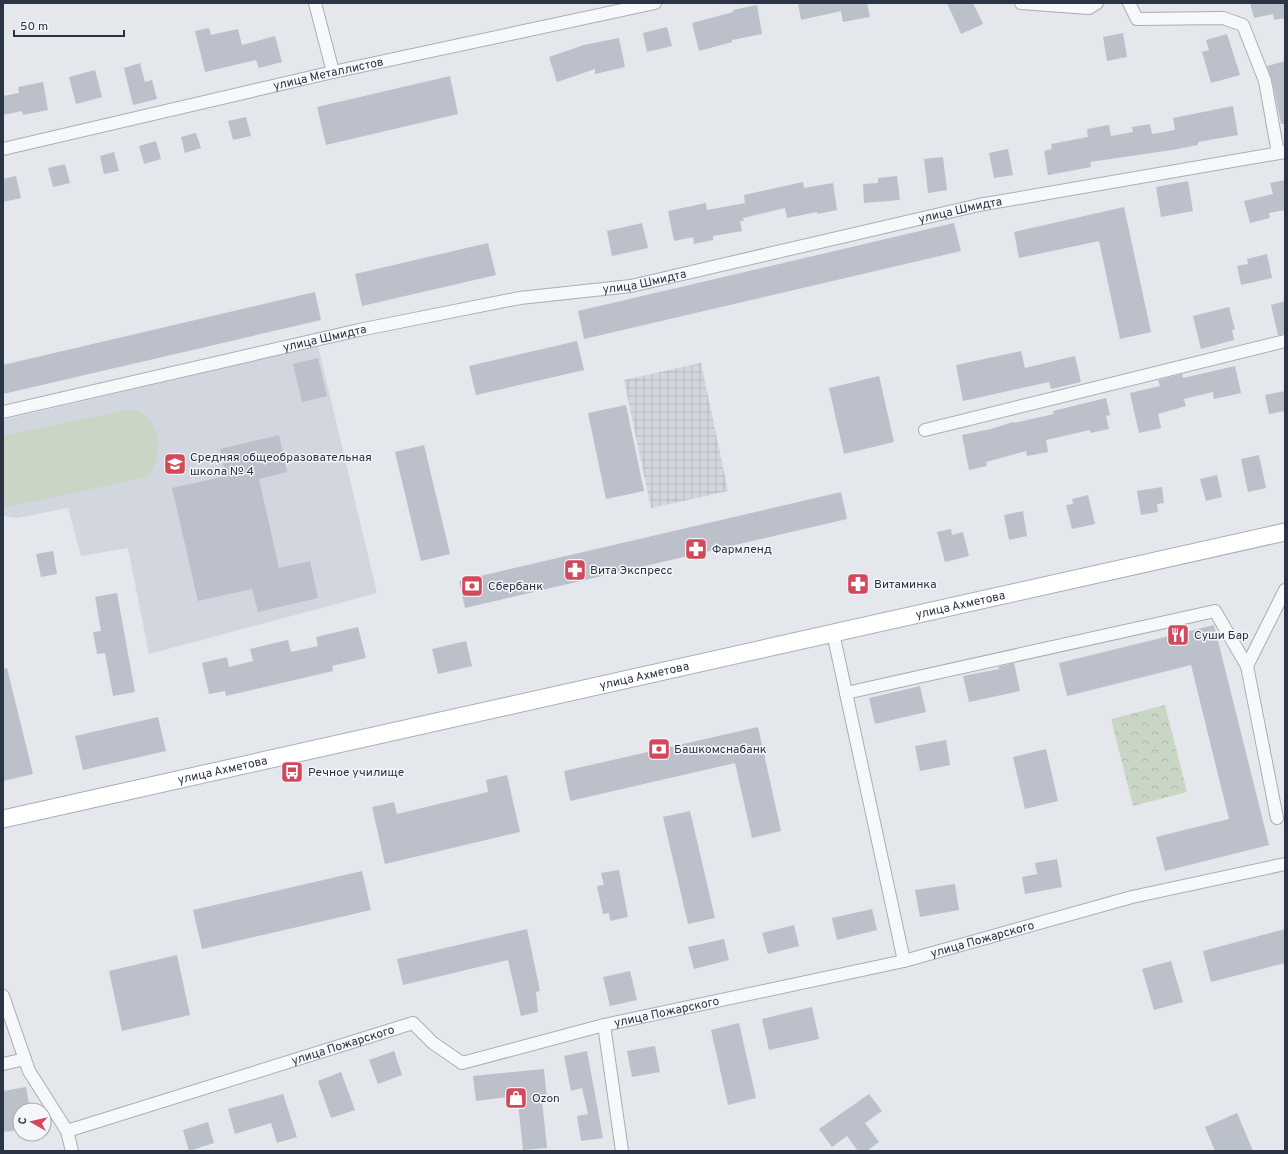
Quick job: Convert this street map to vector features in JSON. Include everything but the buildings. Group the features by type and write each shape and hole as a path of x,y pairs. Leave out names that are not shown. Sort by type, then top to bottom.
{"main road":[{"name":"улица Ахметова","path":"3,819 1285,532"}],"street":[{"path":"315,3 333,72"},
{"name":"улица Металлистов","path":"3,150 333,72 655,3"},
{"path":"1021,3 1089,8 1097,3"},
{"path":"1129,3 1137,19 1223,18 1243,25 1265,81 1281,153"},
{"name":"улица Шмидта","path":"3,412 359,330 520,298 631,286 979,205 1281,153"},
{"path":"925,430 1285,340"},
{"path":"1247,666 1285,590"},
{"path":"846,693 1215,611 1247,666 1277,818"},
{"path":"833,633 904,961"},
{"name":"улица Пожарского","path":"67,1131 413,1023 433,1043 462,1063 604,1025 904,961 1132,897 1285,864"},
{"path":"3,996 29,1071 67,1131 72,1151"},
{"path":"604,1025 622,1151"},
{"path":"3,1064 25,1059"}],"shaded area":[{"name":"Средняя общеобразовательная школа № 4","path":"318,346 377,593 149,654 128,548 81,556 68,508 17,518 3,516 3,420"},
{"path":"701,363 728,491 651,508 624,380"}],"green space":[{"path":"131,409 141,413 149,419 157,438 158,448 156,459 153,469 147,477 8,507 3,506 3,436"},
{"path":"1165,705 1187,792 1133,806 1111,719"}],"place":[{"name":"Средняя общеобразовательная школа № 4","path":"175,464"},
{"name":"Фармленд","path":"696,549"},
{"name":"Вита Экспресс","path":"575,570"},
{"name":"Витаминка","path":"858,584"},
{"name":"Сбербанк","path":"472,586"},
{"name":"Суши Бар","path":"1178,635"},
{"name":"Башкомснабанк","path":"659,749"},
{"name":"Речное училище","path":"292,772"},
{"name":"Ozon","path":"516,1098"}]}
